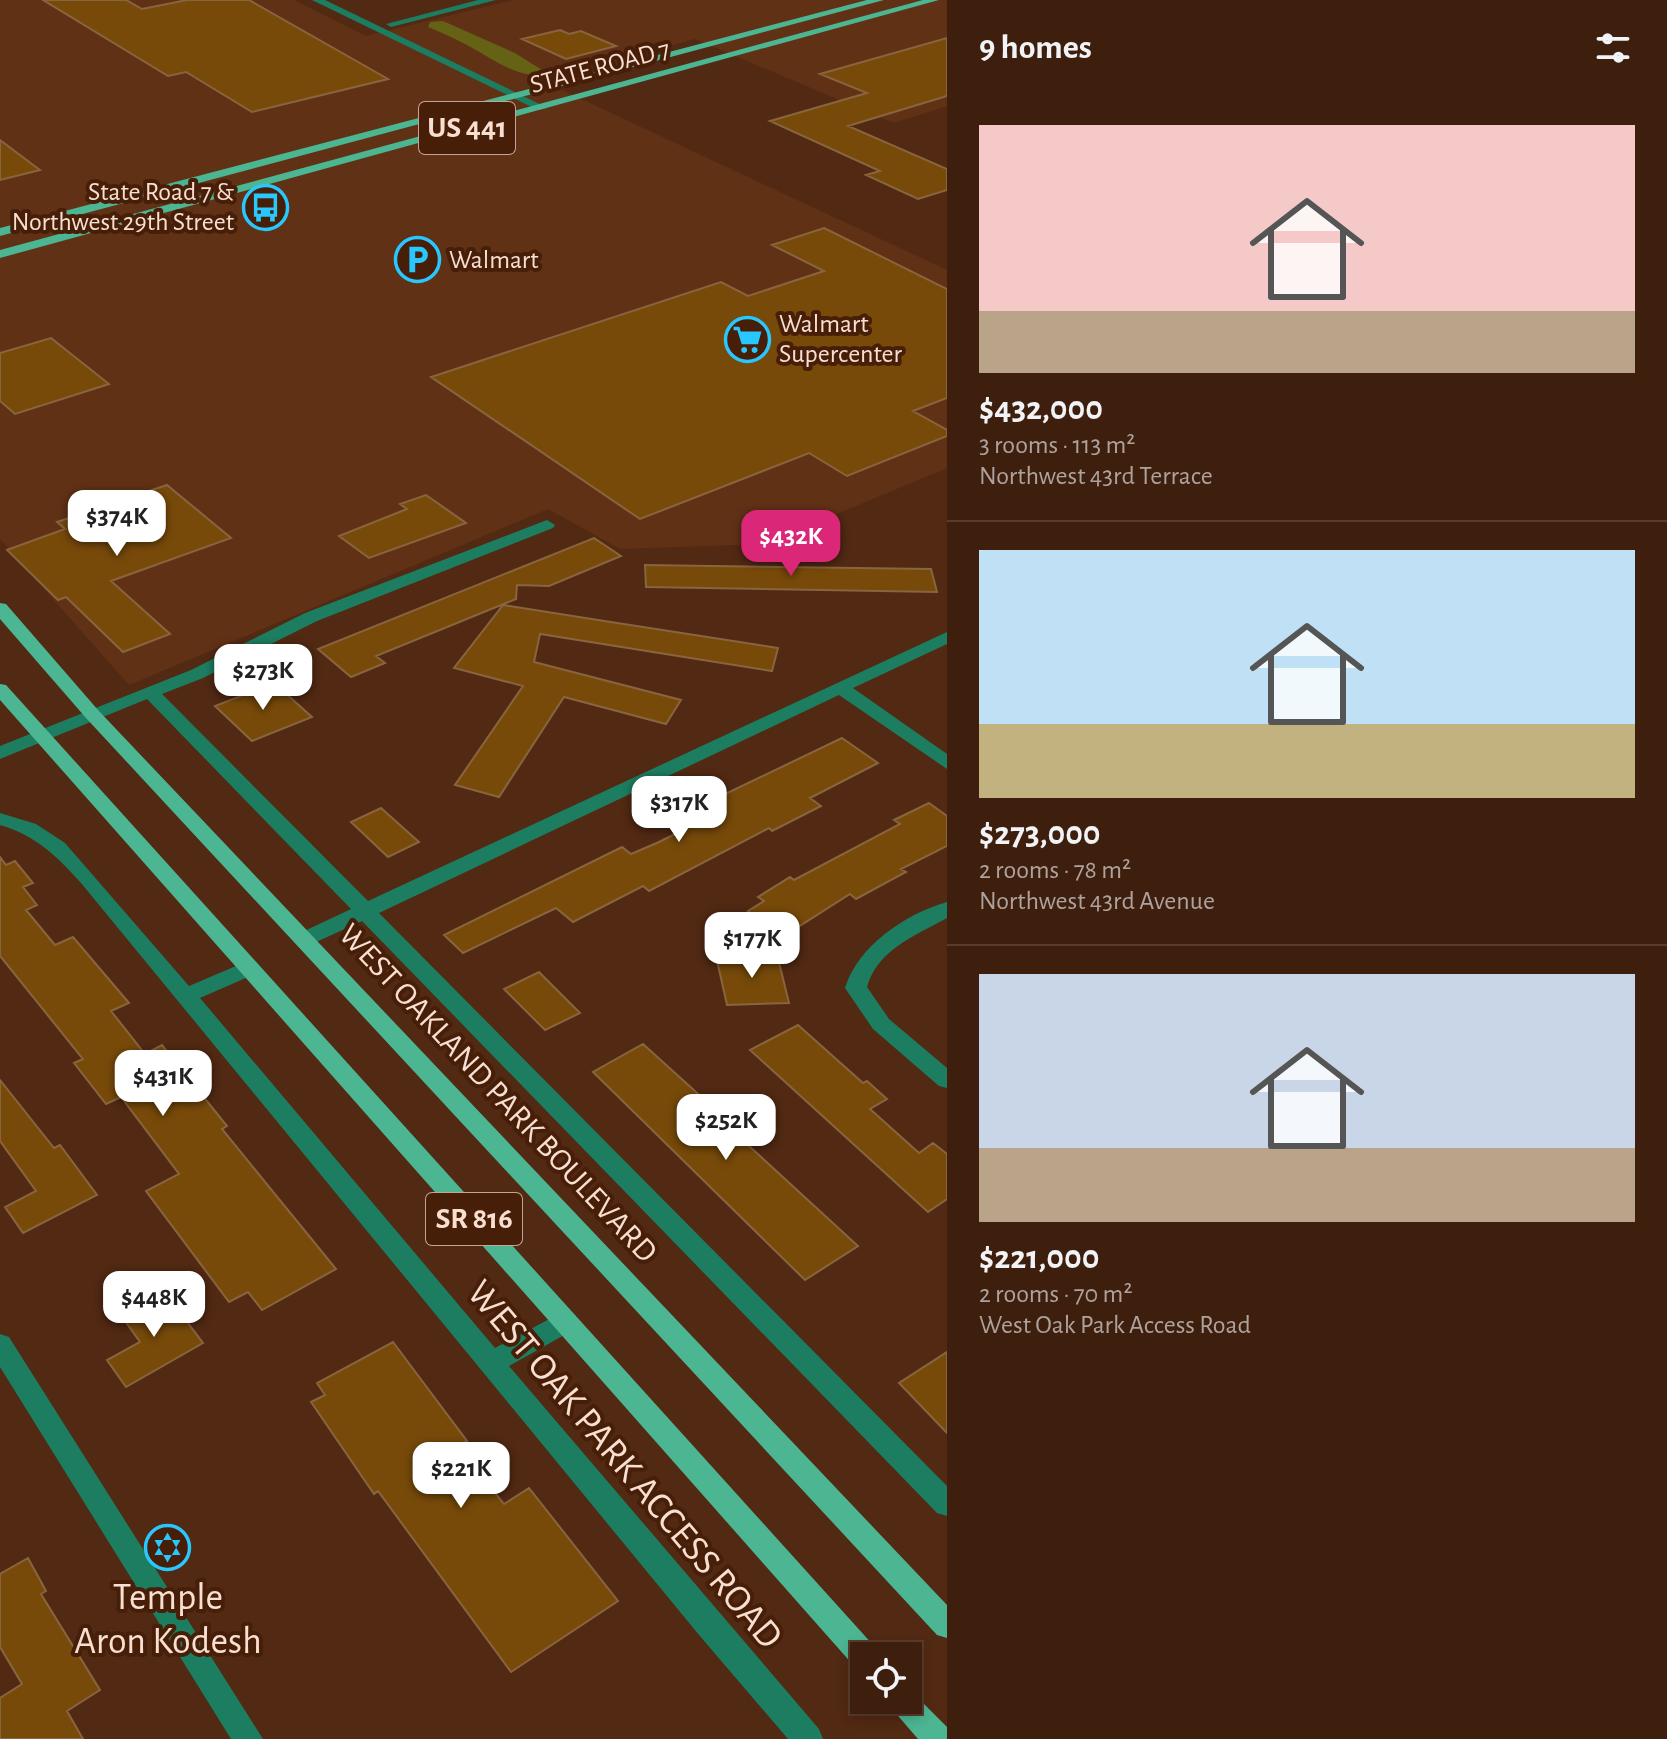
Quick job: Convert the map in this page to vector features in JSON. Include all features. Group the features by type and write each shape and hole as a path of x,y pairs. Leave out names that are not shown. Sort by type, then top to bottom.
{"main road":[{"name":"STATE ROAD 7","path":"0,232 879,0"},
{"name":"STATE ROAD 7","path":"0,254 934,0"},
{"name":"WEST OAKLAND PARK BOULEVARD","path":"0,608 92,714 947,1625"},
{"name":"SR 816","path":"0,689 852,1642"},
{"path":"916,1714 938,1739"}],"street":[{"path":"317,0 401,43 422,48 542,108"},
{"path":"344,0 416,38 422,48"},
{"path":"443,0 459,8"},
{"path":"391,24 491,0"},
{"path":"0,753 40,734 197,674 311,617 547,525"},
{"path":"305,939 947,637"},
{"path":"840,687 947,763"},
{"path":"149,691 947,1504"},
{"name":"WEST OAK PARK ACCESS ROAD","path":"0,819 25,824 49,836 808,1739"},
{"path":"947,909 879,948 859,972 856,988 881,1024 947,1080"},
{"path":"185,996 250,968"},
{"path":"491,1363 566,1322"},
{"path":"0,1345 248,1739"}],"shaded area":[{"path":"0,0 294,0 366,36 513,0 947,0 947,106 894,123 695,39 543,81 947,270 947,468 765,544 620,549 548,509 129,685 0,539"},
{"path":"443,21 515,53 550,75 515,71 428,27 430,22"}],"building":[{"path":"43,0 126,0 142,9 187,0 249,0 388,79 252,112 186,72 168,76"},
{"path":"560,30 569,34 581,31 616,46 566,59 522,39"},
{"path":"947,38 947,96 848,126 947,169 947,190 918,199 866,175 880,171 770,121 867,93 820,74"},
{"path":"0,140 40,170 0,180"},
{"name":"Walmart Supercenter","path":"824,228 947,289 947,398 913,411 947,430 947,436 847,476 809,453 640,519 431,377 721,282 748,296 824,271 772,245"},
{"path":"51,338 109,384 15,414 0,401 0,353"},
{"path":"167,485 231,538 111,581 170,634 123,652 66,597 58,600 7,550 65,529 57,522"},
{"path":"426,495 466,523 369,558 339,536 407,509 400,504"},
{"path":"594,538 621,556 549,586 517,585 516,599 376,656 385,663 351,677 318,649"},
{"path":"645,565 931,569 937,592 646,587"},
{"path":"503,605 778,648 772,671 540,634 534,662 681,700 666,724 564,697 499,797 455,785 523,686 454,668"},
{"path":"274,683 312,717 252,741 215,706"},
{"path":"842,738 878,763 810,798 821,806 772,831 769,828 649,891 643,886 573,922 556,908 463,953 444,935 622,847 631,854 659,842 707,818 694,809"},
{"path":"929,803 947,816 947,846 901,869 906,872 856,899 850,894 784,936 748,911 764,901 758,897 790,877 794,880 900,824 894,820"},
{"path":"381,808 419,842 388,857 351,822"},
{"path":"0,857 6,865 15,861 33,883 23,887 37,905 26,910 55,945 73,937 129,1003 111,1011 145,1054 162,1045 227,1126 222,1129 336,1269 262,1310 248,1292 229,1302 146,1191 179,1174 121,1097 106,1104 74,1063 83,1059 0,956"},
{"path":"777,954 789,1003 727,1005 716,956"},
{"path":"539,972 580,1013 545,1030 504,989"},
{"path":"798,1025 863,1083 867,1081 887,1099 870,1109 919,1153 933,1143 947,1154 947,1199 928,1212 750,1050"},
{"path":"643,1044 858,1246 805,1280 593,1072"},
{"path":"0,1080 54,1148 60,1145 97,1195 23,1233 5,1207 36,1191 0,1141"},
{"path":"163,1290 203,1343 126,1387 107,1360 140,1342 120,1314"},
{"path":"393,1342 467,1441 458,1446 504,1504 529,1488 618,1601 511,1672 378,1491 374,1494 311,1402 325,1395 317,1383"},
{"path":"947,1352 947,1433 899,1383"},
{"path":"28,1558 46,1591 41,1594 100,1690 67,1711 83,1739 0,1739 0,1698 22,1684 0,1647 0,1574"}],"place":[{"name":"State Road 7 & Northwest 29th Street","path":"265,207"},
{"name":"Walmart","path":"418,260"},
{"name":"Walmart Supercenter","path":"748,339"},
{"name":"Temple Aron Kodesh","path":"168,1547"}]}
